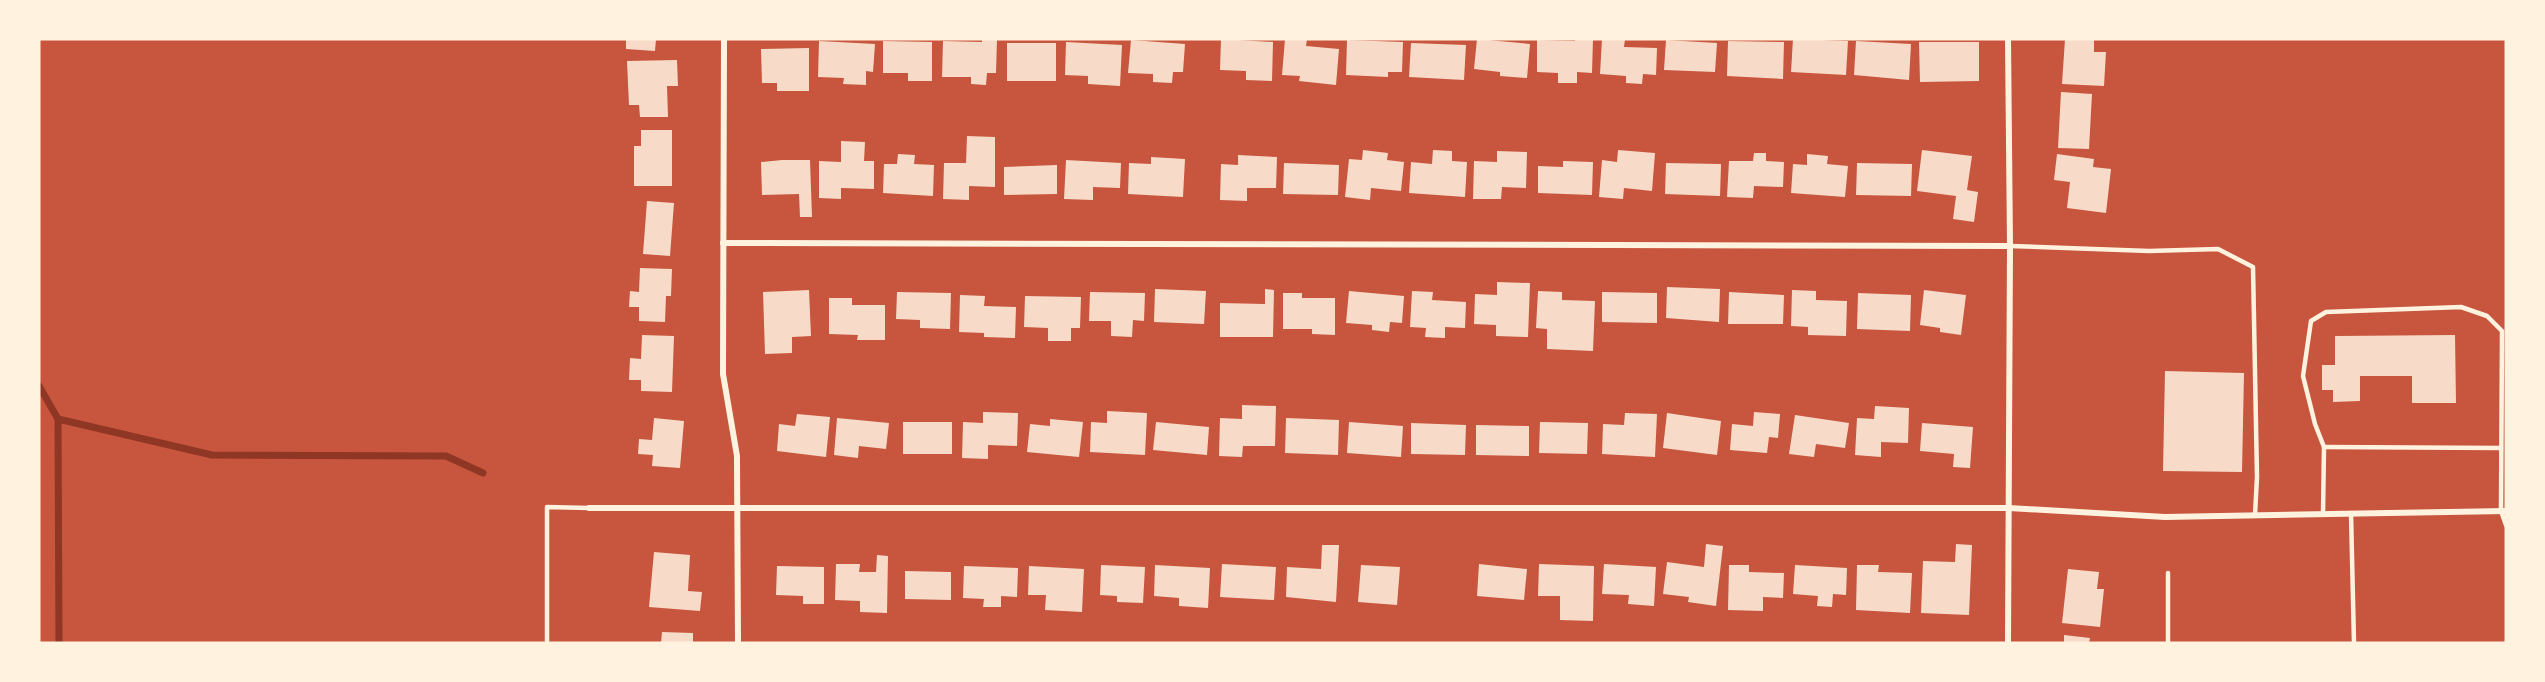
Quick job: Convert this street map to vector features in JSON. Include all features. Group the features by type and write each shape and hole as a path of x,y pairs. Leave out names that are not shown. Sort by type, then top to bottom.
{"street":[{"path":"724,39 723,374 737,456 738,643"},
{"path":"2008,39 2010,246 2008,643"},
{"path":"723,243 2010,246"},
{"path":"589,508 2009,508 2165,517 2503,511"}],"lane":[{"path":"2010,246 2149,251 2218,249 2253,267 2257,477 2255,515"},
{"path":"2323,514 2324,447 2315,424 2303,376 2311,321 2326,312 2461,307 2487,316 2502,331 2501,448 2503,511 2506,525"},
{"path":"2324,447 2501,448"},
{"path":"548,643 547,507 589,508"},
{"path":"2351,513 2354,643"},
{"path":"2168,573 2168,643"}],"building":[{"path":"626,39 656,39 655,51 626,49"},
{"path":"982,39 997,39 996,73 987,73 986,85 971,84 971,77 942,77 943,41 982,42"},
{"path":"1221,39 1273,42 1272,81 1246,80 1246,71 1220,70"},
{"path":"1285,39 1307,39 1306,46 1339,49 1336,85 1299,81 1300,76 1282,75"},
{"path":"1477,39 1530,44 1527,78 1500,76 1500,72 1474,69"},
{"path":"1575,39 1593,39 1592,73 1577,72 1577,83 1558,83 1558,73 1537,72 1537,40 1575,41"},
{"path":"1602,39 1625,39 1624,47 1657,48 1656,75 1643,74 1642,84 1626,83 1626,76 1600,74"},
{"path":"1793,39 1848,41 1846,75 1791,72"},
{"path":"2065,39 2094,39 2094,52 2106,52 2104,86 2062,84"},
{"path":"1131,40 1185,44 1183,72 1173,72 1172,83 1153,82 1153,74 1128,73"},
{"path":"1347,40 1403,42 1402,72 1388,72 1388,77 1346,75"},
{"path":"1666,40 1717,43 1715,72 1664,70"},
{"path":"819,41 875,44 873,72 866,71 866,85 843,84 844,78 818,77"},
{"path":"883,41 932,42 932,81 908,81 908,73 883,73"},
{"path":"1728,41 1784,42 1783,79 1727,76"},
{"path":"1856,41 1911,44 1909,80 1854,75"},
{"path":"1066,42 1122,45 1120,86 1088,84 1088,76 1065,75"},
{"path":"1919,42 1979,42 1979,81 1920,82"},
{"path":"1007,43 1056,43 1056,81 1007,81"},
{"path":"1411,43 1466,45 1464,80 1409,77"},
{"path":"809,48 809,91 777,91 777,83 762,83 761,49"},
{"path":"677,60 678,86 667,86 668,117 640,117 639,105 629,105 627,61"},
{"path":"2061,92 2092,94 2089,149 2058,148"},
{"path":"641,130 672,130 672,186 634,186 634,146 641,146"},
{"path":"967,136 995,137 995,187 969,186 969,200 943,199 944,163 966,163"},
{"path":"841,141 865,142 864,161 874,161 874,189 841,188 841,199 819,198 819,161 841,162"},
{"path":"1363,150 1388,153 1387,160 1404,162 1401,191 1371,188 1370,200 1345,197 1349,159 1362,160"},
{"path":"1433,150 1452,151 1452,161 1467,162 1465,197 1409,193 1411,162 1432,164"},
{"path":"1618,150 1655,153 1652,191 1624,188 1623,199 1599,197 1602,160 1617,162"},
{"path":"1922,150 1972,156 1967,190 1978,192 1974,222 1953,219 1956,196 1917,191"},
{"path":"1497,151 1527,152 1526,188 1502,187 1501,199 1473,199 1474,161 1497,162"},
{"path":"1754,153 1766,153 1766,161 1784,162 1783,187 1754,186 1753,198 1727,197 1729,161 1753,161"},
{"path":"898,154 915,155 914,164 934,165 933,196 883,193 884,164 897,164"},
{"path":"1807,154 1828,156 1827,164 1848,166 1845,197 1791,193 1793,164 1807,165"},
{"path":"2057,154 2094,159 2093,167 2111,169 2106,213 2067,208 2070,182 2054,180"},
{"path":"1238,155 1277,157 1276,188 1247,188 1247,201 1220,200 1221,164 1238,165"},
{"path":"1151,157 1185,159 1183,197 1128,194 1129,163 1151,164"},
{"path":"810,160 812,217 800,217 799,194 762,195 761,162"},
{"path":"1066,160 1121,163 1120,188 1093,187 1093,200 1064,199"},
{"path":"1563,161 1593,162 1592,195 1538,193 1538,166 1563,167"},
{"path":"1284,163 1339,165 1338,195 1283,194"},
{"path":"1666,163 1721,164 1720,196 1665,194"},
{"path":"1857,163 1912,164 1911,196 1856,195"},
{"path":"1057,165 1057,194 1004,195 1004,167"},
{"path":"647,201 674,203 670,256 643,254"},
{"path":"640,268 672,269 671,296 666,296 665,322 639,321 639,307 629,307 630,291 639,292"},
{"path":"1497,282 1530,283 1528,337 1496,336 1496,325 1474,324 1475,294 1497,295"},
{"path":"1667,287 1720,289 1719,322 1666,318"},
{"path":"1155,289 1206,291 1204,324 1154,322"},
{"path":"1265,289 1274,290 1273,337 1220,337 1220,303 1265,304"},
{"path":"809,290 811,336 792,337 792,353 765,354 763,292"},
{"path":"1792,290 1816,291 1816,300 1847,301 1846,336 1808,335 1808,327 1791,326"},
{"path":"1924,290 1966,295 1961,335 1940,332 1940,328 1920,325"},
{"path":"1349,291 1404,296 1402,323 1390,322 1389,332 1372,330 1372,325 1346,323"},
{"path":"1412,291 1433,292 1432,300 1466,302 1465,328 1445,327 1445,338 1425,337 1426,328 1410,327"},
{"path":"1538,291 1562,292 1562,300 1595,301 1593,351 1547,349 1547,329 1536,328"},
{"path":"897,292 951,293 950,329 920,328 920,320 896,319"},
{"path":"1090,292 1145,293 1144,321 1133,320 1132,337 1111,336 1111,321 1089,321"},
{"path":"1602,292 1657,293 1657,323 1602,322"},
{"path":"1729,292 1784,295 1783,324 1728,324"},
{"path":"1283,293 1302,293 1302,298 1335,298 1335,335 1312,334 1312,329 1283,329"},
{"path":"1858,293 1911,295 1910,331 1857,329"},
{"path":"960,295 985,296 984,306 1016,307 1015,338 984,337 984,333 959,332"},
{"path":"1025,296 1081,297 1080,328 1071,328 1071,341 1048,341 1048,328 1024,327"},
{"path":"829,298 852,298 852,305 885,305 885,340 857,340 858,335 829,334"},
{"path":"642,335 674,336 672,392 641,391 641,380 629,380 630,358 641,359"},
{"path":"2455,335 2456,403 2412,403 2412,376 2360,376 2360,401 2333,402 2333,390 2322,390 2322,365 2335,365 2335,336"},
{"path":"2165,371 2244,373 2242,472 2163,471"},
{"path":"1242,405 1276,406 1275,446 1243,446 1242,457 1219,456 1220,418 1242,419"},
{"path":"1875,406 1909,408 1908,443 1881,442 1881,457 1855,455 1857,418 1874,419"},
{"path":"1107,411 1147,413 1145,455 1090,452 1091,422 1107,423"},
{"path":"983,412 1018,413 1017,446 988,445 988,459 962,458 963,422 983,423"},
{"path":"1754,412 1780,414 1778,438 1769,437 1767,453 1730,450 1732,424 1753,426"},
{"path":"1625,413 1657,414 1655,457 1602,454 1603,424 1624,425"},
{"path":"1667,413 1721,421 1717,455 1663,448"},
{"path":"797,414 830,417 826,457 777,451 779,424 795,426"},
{"path":"1795,415 1849,423 1845,448 1816,444 1814,457 1789,454"},
{"path":"654,418 684,421 680,468 652,466 653,455 638,454 639,439 652,440"},
{"path":"837,418 889,423 886,449 859,446 858,458 834,455"},
{"path":"1286,418 1339,420 1338,455 1285,453"},
{"path":"1050,419 1083,422 1079,457 1027,452 1030,424 1050,426"},
{"path":"903,422 952,422 952,454 903,454"},
{"path":"1156,422 1209,427 1207,455 1153,450"},
{"path":"1349,422 1403,426 1401,457 1347,453"},
{"path":"1540,422 1588,423 1587,454 1539,453"},
{"path":"1411,423 1466,425 1465,455 1411,454"},
{"path":"1922,423 1973,427 1970,468 1953,467 1954,454 1920,451"},
{"path":"1476,425 1529,426 1529,456 1476,455"},
{"path":"1706,544 1723,546 1716,606 1688,602 1689,597 1663,594 1667,562 1704,567"},
{"path":"1956,544 1972,545 1969,615 1921,613 1923,561 1955,562"},
{"path":"1322,545 1339,545 1336,602 1286,597 1287,567 1321,569"},
{"path":"654,552 690,555 688,591 702,592 700,611 649,607"},
{"path":"877,555 888,556 887,613 860,612 860,601 835,600 836,564 860,564 859,572 876,572"},
{"path":"1222,564 1276,567 1274,600 1220,597"},
{"path":"1479,564 1527,569 1524,600 1477,596"},
{"path":"1539,564 1594,566 1593,621 1560,620 1560,596 1538,596"},
{"path":"1604,564 1656,567 1654,606 1628,604 1629,595 1602,594"},
{"path":"1101,565 1145,567 1143,603 1117,602 1117,596 1100,595"},
{"path":"1155,565 1210,568 1208,608 1179,606 1179,598 1154,596"},
{"path":"1361,565 1400,567 1397,605 1358,602"},
{"path":"1729,565 1749,565 1749,572 1784,573 1783,598 1763,597 1763,611 1728,610"},
{"path":"1795,565 1847,568 1846,595 1833,594 1832,607 1817,606 1818,596 1793,594"},
{"path":"1857,565 1879,565 1878,572 1912,573 1910,613 1856,610"},
{"path":"777,566 824,567 824,604 803,604 803,596 776,595"},
{"path":"964,566 1018,568 1017,597 1001,596 1001,607 983,607 984,599 963,598"},
{"path":"1029,566 1084,569 1082,612 1045,610 1046,595 1028,595"},
{"path":"2068,569 2099,572 2097,589 2104,589 2100,627 2062,623"},
{"path":"905,571 951,572 951,600 905,599"},
{"path":"662,632 693,633 693,643 661,643"},
{"path":"2064,635 2090,638 2089,643 2064,643"}],"waterway":[{"path":"39,386 58,419 59,643"},
{"path":"58,419 212,455 446,456 483,473"}]}
